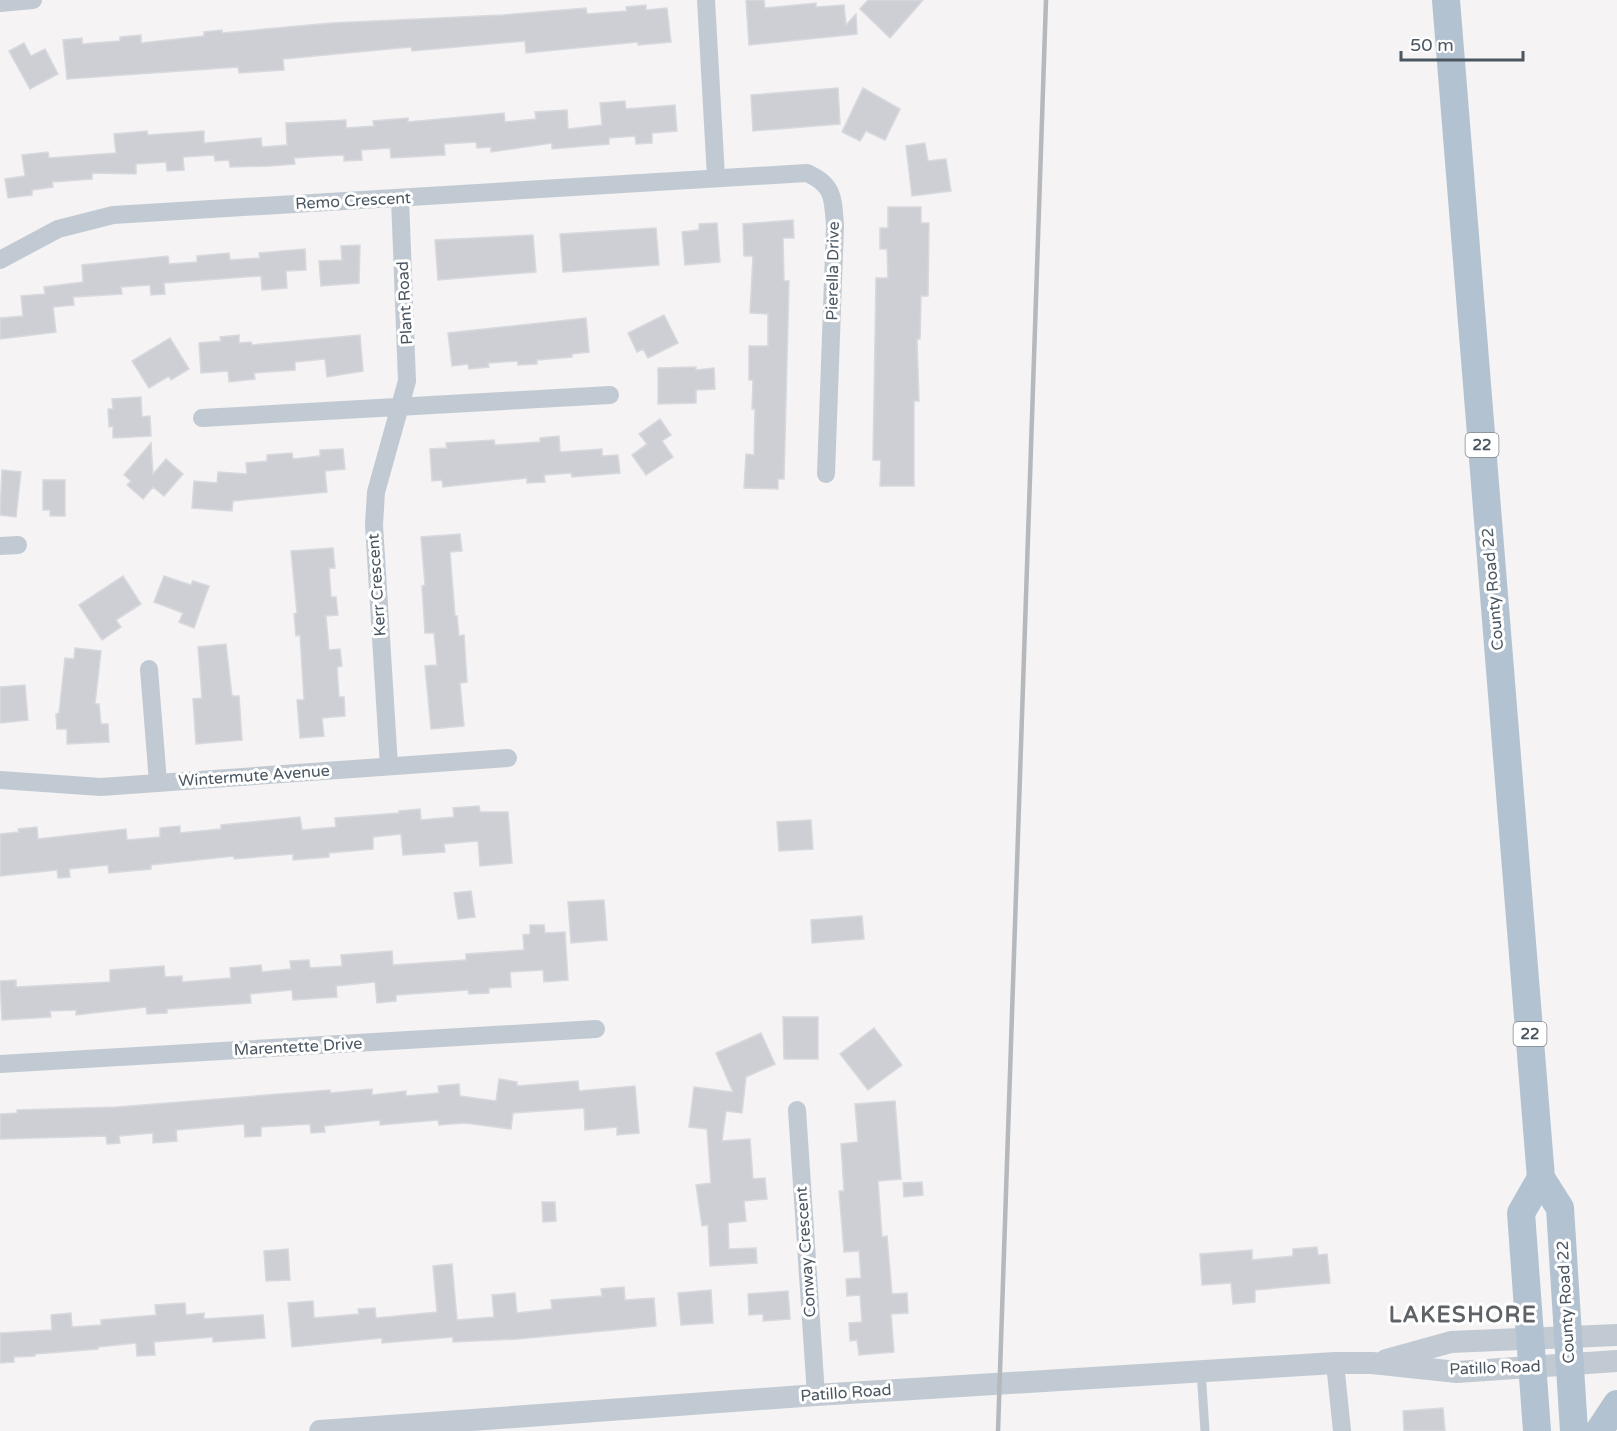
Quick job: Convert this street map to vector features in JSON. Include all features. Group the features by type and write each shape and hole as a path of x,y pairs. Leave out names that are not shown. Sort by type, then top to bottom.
{"main road":[{"name":"County Road 22","path":"1446,0 1541,1178 1560,1208 1574,1431"},
{"path":"1537,1431 1521,1213 1541,1178"},
{"path":"1599,1431 1617,1404"}],"street":[{"path":"0,3 33,0"},
{"path":"706,0 716,177"},
{"name":"Pierella Drive","path":"716,177 807,173 824,181 833,199 835,226 826,474"},
{"name":"Remo Crescent","path":"0,260 58,229 113,215 716,177"},
{"name":"Plant Road","path":"400,198 408,352 407,381 401,406"},
{"path":"202,418 610,395"},
{"name":"Kerr Crescent","path":"389,766 374,525 376,492 401,406"},
{"path":"149,669 158,782"},
{"name":"Wintermute Avenue","path":"0,780 101,787 508,758"},
{"name":"Marentette Drive","path":"0,1064 596,1029"},
{"name":"Conway Crescent","path":"797,1110 816,1395"},
{"name":"Patillo Road","path":"320,1431 478,1426 816,1395 1335,1363 1372,1363 1457,1372 1532,1367 1569,1351 1617,1335"},
{"name":"Patillo Road","path":"1372,1363 1451,1342 1530,1339 1569,1351 1617,1361"},
{"path":"1335,1363 1342,1431"}],"lane":[{"path":"1202,1371 1205,1431"}],"building":[{"path":"746,0 764,0 765,8 816,3 816,7 844,5 846,25 856,14 857,34 749,45"},
{"path":"868,0 923,0 890,38 860,9"},
{"path":"646,5 646,10 667,8 671,42 638,45 638,42 526,53 525,41 412,51 411,47 283,59 284,70 239,73 238,67 67,79 63,40 82,38 82,44 120,41 120,37 141,35 141,43 204,36 204,32 222,30 222,33 332,23 503,15 586,8 587,14 627,11 626,7"},
{"path":"24,43 31,56 45,49 58,74 30,89 9,51"},
{"path":"838,88 840,124 753,131 751,95"},
{"path":"863,88 900,109 885,140 866,131 860,141 842,132"},
{"path":"625,101 626,109 675,105 677,131 652,133 652,143 636,144 635,136 609,138 609,144 552,149 552,143 491,152 491,147 477,148 476,142 444,144 445,155 391,158 390,148 361,150 362,160 344,161 344,155 324,156 294,158 295,164 269,166 230,167 229,160 215,161 214,155 183,157 184,170 167,171 166,162 136,164 136,174 92,173 92,179 52,182 53,187 32,190 32,195 8,198 5,179 25,176 22,155 48,152 49,158 116,153 114,134 147,131 148,135 204,131 204,143 261,138 262,147 287,145 286,123 346,120 346,128 374,126 373,121 408,118 408,122 504,113 505,122 536,119 535,112 567,110 568,129 602,125 600,103"},
{"path":"925,143 928,161 946,159 951,191 912,196 906,146"},
{"path":"888,207 921,207 921,223 929,223 928,296 921,296 920,339 917,339 919,401 914,401 914,486 880,486 881,460 873,460 876,278 888,278 887,249 880,249 880,228 888,228"},
{"path":"793,220 794,238 783,238 784,281 789,281 784,479 778,479 778,489 744,488 746,454 754,455 755,409 752,409 753,380 749,380 749,346 768,346 768,314 750,313 753,256 744,256 743,224"},
{"path":"717,223 720,262 685,265 682,232 699,230 699,224"},
{"path":"656,228 659,265 563,272 560,234"},
{"path":"533,235 536,272 438,280 435,240"},
{"path":"360,245 359,283 321,286 319,261 342,260 341,246"},
{"path":"305,249 306,270 286,271 287,288 262,290 261,276 164,283 165,294 151,295 150,285 121,287 122,294 73,297 74,305 53,307 56,332 0,339 0,318 23,316 21,296 45,294 44,287 83,282 82,265 168,256 169,264 197,262 197,256 229,253 230,260 260,258 259,253"},
{"path":"664,315 678,343 648,358 643,349 637,352 628,333"},
{"path":"586,318 589,352 572,354 572,357 537,360 537,364 518,365 518,361 488,363 489,367 469,369 468,364 452,366 448,333"},
{"path":"239,335 239,343 251,342 252,345 360,335 363,371 327,377 325,359 295,362 295,370 254,373 255,379 229,382 228,371 201,373 199,343 221,341 220,337"},
{"path":"170,338 189,369 171,380 169,376 149,388 132,361"},
{"path":"696,367 696,370 714,368 715,389 696,390 696,403 658,404 658,368"},
{"path":"141,397 142,417 150,416 151,436 113,438 113,426 109,427 108,409 113,409 112,399"},
{"path":"660,419 671,435 662,441 673,457 646,475 632,455 647,444 639,434"},
{"path":"559,436 560,452 602,449 602,456 618,455 620,473 572,477 571,473 544,475 545,482 527,483 527,478 443,487 442,480 432,481 430,449 447,448 446,443 494,440 495,445 540,442 540,438"},
{"path":"151,443 153,474 166,459 183,474 164,496 153,487 143,499 127,485 131,481 124,475"},
{"path":"343,449 345,469 325,471 327,492 233,501 232,511 192,508 194,481 217,483 218,472 247,474 246,463 267,461 267,455 292,453 293,459 320,456 320,450"},
{"path":"2,470 21,472 16,517 0,515"},
{"path":"43,480 65,480 65,516 50,516 50,510 43,510"},
{"path":"460,534 462,551 450,552 455,616 457,616 459,636 464,635 467,682 460,683 464,726 431,729 425,666 437,665 434,633 425,633 422,586 425,585 421,537"},
{"path":"333,548 335,568 329,568 331,597 336,597 338,615 326,616 329,650 340,649 342,666 337,667 339,697 344,697 345,716 322,718 324,736 300,738 297,700 304,700 300,635 296,636 294,614 297,613 291,551"},
{"path":"123,576 141,604 116,620 121,627 102,640 79,605"},
{"path":"164,576 191,585 193,581 209,586 194,628 179,622 183,613 154,602"},
{"path":"226,644 232,696 239,696 242,740 196,744 193,699 202,698 198,647"},
{"path":"75,648 101,651 95,704 99,704 101,724 108,724 109,742 67,744 67,729 57,729 56,714 59,713 65,658 74,659"},
{"path":"25,685 28,720 0,723 0,687"},
{"path":"479,806 480,812 508,812 512,863 480,866 478,841 444,844 445,852 403,855 401,834 373,837 373,849 329,853 329,857 293,860 293,854 234,859 234,856 151,865 151,869 109,873 108,865 69,869 70,877 58,878 57,870 0,876 0,834 19,832 18,829 37,827 38,839 126,829 127,840 160,837 160,828 180,826 180,833 221,829 221,825 300,817 302,830 336,827 335,818 420,809 421,820 454,817 453,808"},
{"path":"811,820 813,849 779,851 777,822"},
{"path":"471,891 475,917 458,919 454,893"},
{"path":"604,900 607,940 571,943 568,902"},
{"path":"862,916 864,939 812,943 811,920"},
{"path":"530,925 544,925 545,933 565,932 568,980 544,982 543,970 510,972 511,987 489,988 489,993 469,994 468,990 396,995 396,1001 377,1003 375,982 336,986 337,997 293,1000 292,990 250,994 251,1003 167,1009 167,1013 147,1014 146,1007 76,1015 76,1010 50,1011 51,1017 2,1020 0,981 16,980 16,987 110,982 110,970 164,966 165,977 182,976 182,982 231,978 230,968 261,965 262,972 291,969 290,961 309,960 310,968 342,966 341,955 392,951 393,965 466,960 466,954 524,950 523,935 530,934"},
{"path":"783,1017 818,1017 818,1059 784,1059"},
{"path":"874,1028 902,1065 868,1090 840,1054"},
{"path":"761,1033 775,1064 746,1077 742,1113 726,1111 722,1141 750,1139 753,1179 765,1178 767,1199 744,1201 746,1221 728,1223 729,1249 756,1248 757,1263 710,1266 708,1225 702,1226 696,1185 711,1183 707,1129 689,1127 694,1087 733,1092 716,1053"},
{"path":"499,1079 517,1082 517,1086 578,1081 579,1091 635,1086 639,1133 617,1135 617,1127 585,1130 584,1108 513,1113 511,1129 465,1123 439,1125 438,1120 380,1125 380,1120 324,1126 325,1132 311,1133 310,1124 261,1127 261,1136 245,1137 244,1124 176,1130 177,1141 153,1143 153,1133 119,1136 120,1143 107,1144 106,1136 0,1139 0,1114 17,1113 17,1110 117,1107 330,1090 330,1093 372,1089 372,1095 406,1091 406,1096 439,1093 438,1086 459,1084 460,1096 496,1101"},
{"path":"895,1101 901,1179 878,1181 882,1237 887,1236 892,1294 907,1293 908,1313 891,1314 894,1352 859,1355 857,1340 850,1341 849,1323 862,1322 860,1295 847,1296 846,1279 861,1278 859,1251 844,1252 839,1191 844,1191 841,1144 858,1142 855,1104"},
{"path":"922,1182 923,1195 904,1197 903,1183"},
{"path":"542,1202 555,1202 556,1221 543,1222"},
{"path":"1317,1247 1318,1255 1327,1254 1330,1283 1255,1290 1255,1302 1233,1304 1231,1283 1202,1285 1200,1254 1252,1250 1252,1260 1293,1256 1293,1249"},
{"path":"288,1249 290,1280 266,1281 264,1251"},
{"path":"452,1264 457,1320 494,1317 492,1295 515,1293 517,1313 552,1309 551,1300 602,1296 601,1289 624,1287 625,1300 654,1298 656,1326 517,1339 453,1342 453,1337 382,1343 382,1338 292,1347 288,1303 313,1301 314,1318 359,1314 358,1309 375,1308 376,1318 437,1312 433,1266"},
{"path":"711,1290 713,1323 681,1325 678,1293"},
{"path":"788,1291 790,1319 763,1321 763,1314 749,1315 748,1294"},
{"path":"185,1303 186,1315 204,1313 204,1319 263,1315 265,1338 213,1342 213,1337 154,1342 155,1355 137,1356 136,1343 14,1357 14,1362 0,1363 0,1333 52,1330 51,1315 71,1313 72,1327 101,1325 101,1320 156,1315 155,1305"},
{"path":"1443,1408 1445,1431 1404,1431 1403,1411"}],"railway":[{"path":"998,1431 1046,0"}],"district":[{"name":"LAKESHORE","path":"1463,1315"}]}
